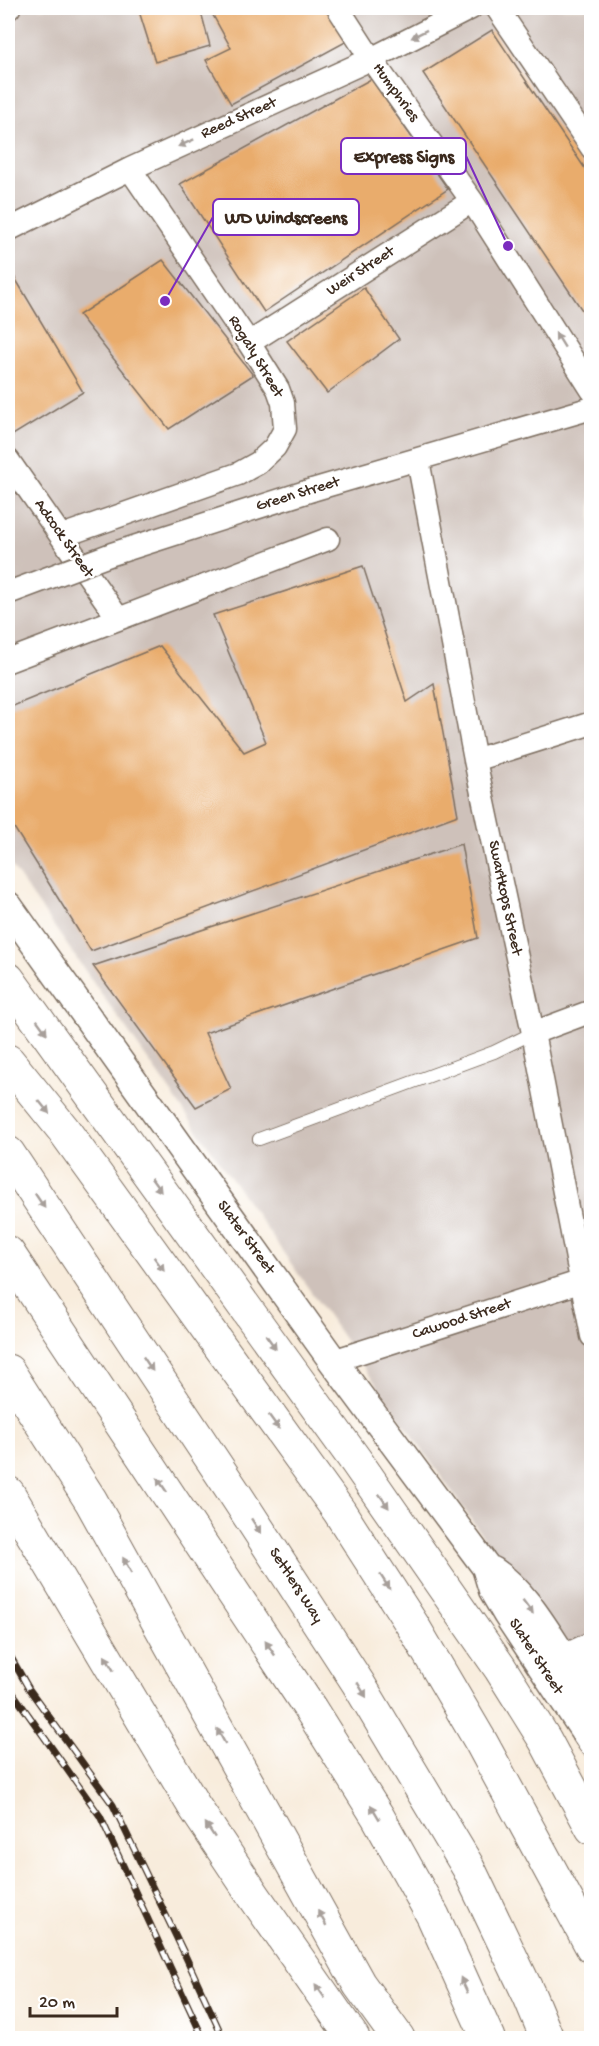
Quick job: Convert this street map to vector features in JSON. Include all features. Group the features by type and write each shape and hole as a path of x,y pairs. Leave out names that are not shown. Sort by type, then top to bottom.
{"highway":[{"path":"8,979 356,1461 500,1668 545,1740 591,1828"},
{"path":"8,1061 63,1129 339,1511 413,1626 556,1878 591,1947"},
{"name":"Settlers Way","path":"8,1153 235,1494 357,1683 468,1867 547,2038"},
{"path":"8,1253 311,1710 378,1817 433,1916 488,2038"},
{"path":"8,1371 91,1501 359,1984 398,2038"},
{"path":"8,1493 194,1806 353,2038"}],"street":[{"name":"Humphries","path":"338,8 371,59 472,201 591,390"},
{"name":"Reed Street","path":"8,230 130,169 371,59 471,8"},
{"path":"497,8 591,148"},
{"name":"Rogaly Street","path":"62,536 238,474 258,463 275,447 285,429 283,403 278,389 130,169"},
{"name":"Weir Street","path":"249,343 472,201"},
{"name":"Green Street","path":"8,592 112,554 312,490 591,408"},
{"name":"Adcock Street","path":"8,460 118,618"},
{"name":"Swartkops Street","path":"418,460 475,760 586,1279 591,1336"},
{"path":"8,661 328,539"},
{"path":"475,760 591,723"},
{"name":"Slater Street","path":"8,906 333,1361 486,1567 505,1580 523,1600 591,1742"},
{"path":"533,1033 591,1011"},
{"name":"Cawood Street","path":"333,1361 586,1279"},
{"path":"557,1670 591,1646"},
{"name":"Slater Street","path":"557,1670 591,1699"}],"lane":[{"path":"259,1139 494,1052 533,1033"}],"shaded area":[{"path":"8,8 591,8 591,1690 8,861"}],"building":[{"path":"138,8 200,8 210,46 155,62"},
{"path":"209,8 330,8 351,39 231,104 206,60 231,48"},
{"path":"492,30 592,179 592,325 423,73"},
{"path":"371,79 448,189 264,312 180,184"},
{"path":"163,260 253,375 169,429 79,315"},
{"path":"8,269 83,392 8,438"},
{"path":"364,288 399,339 327,393 287,341"},
{"path":"363,566 407,702 434,684 458,815 91,951 8,818 8,708 160,646 244,752 266,742 213,615"},
{"path":"461,844 478,938 205,1033 231,1089 196,1107 93,966"}],"railway":[{"path":"8,1652 29,1689 113,1805 223,2038"},
{"path":"8,1686 100,1816 203,2038"}],"place":[{"name":"Express Signs","path":"508,246"},
{"name":"WD Windscreens","path":"165,301"}]}
